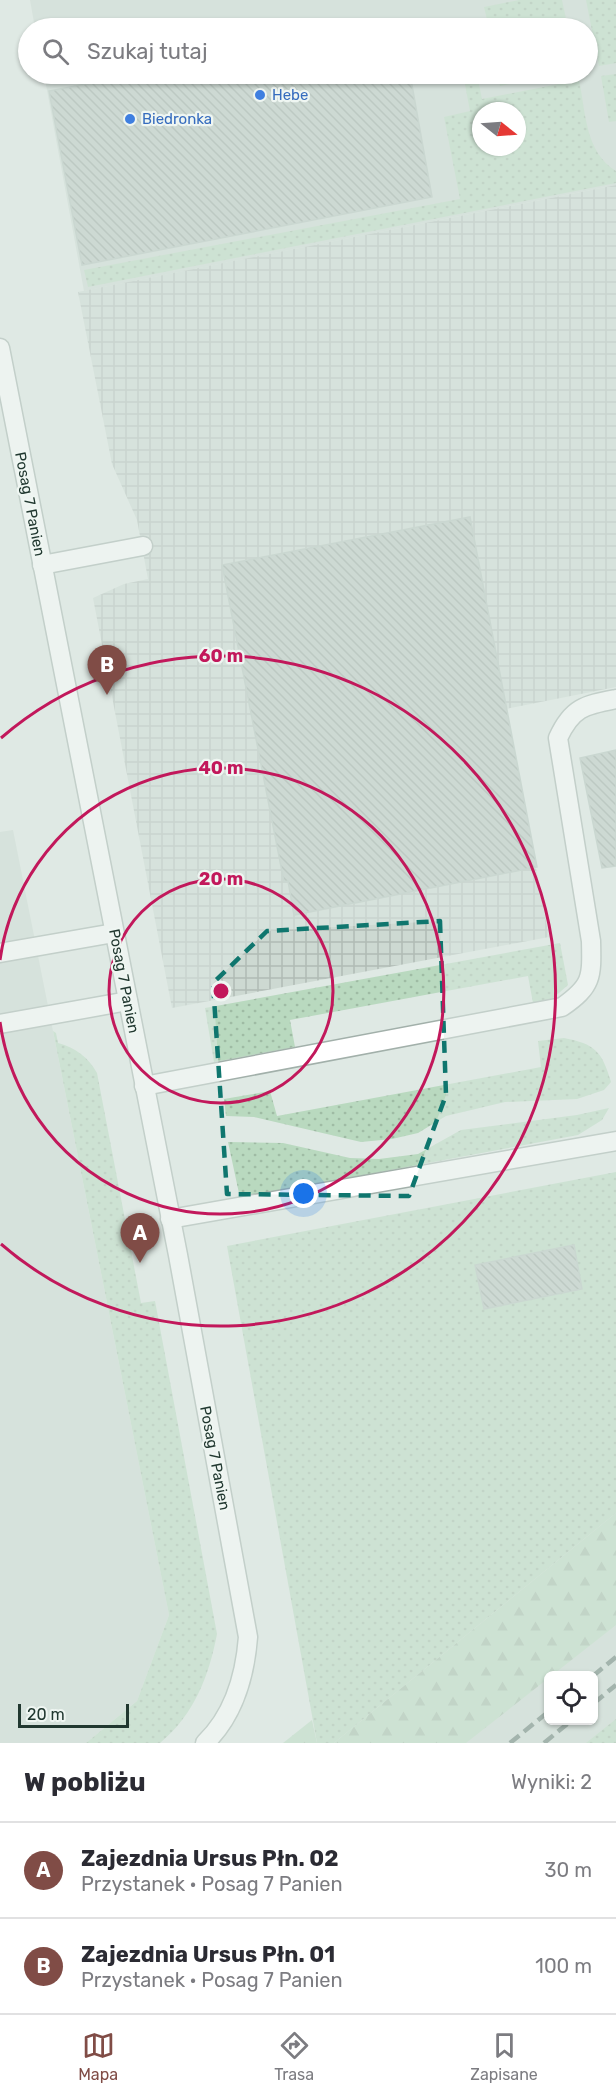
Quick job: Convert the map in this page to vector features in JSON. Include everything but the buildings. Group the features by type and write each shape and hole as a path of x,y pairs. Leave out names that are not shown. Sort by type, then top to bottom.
{"street":[{"name":"Posag 7 Panien","path":"0,348 170,1219 248,1637 242,1678 225,1718 205,1743"},
{"path":"42,565 143,546"},
{"path":"144,1086 561,1007 584,991 592,967 591,941 558,738 567,718 589,704 616,699"},
{"path":"0,953 114,933"},
{"path":"0,1024 128,1001"},
{"path":"170,1219 616,1141"}],"highlighted area":[{"path":"440,921 446,1095 409,1196 227,1194 213,983 267,931"}],"shaded area":[{"path":"30,0 616,0 616,185 84,291 46,84 598,84 598,18 33,18"},
{"path":"616,185 616,687 506,709 549,937 172,1008 93,598 124,584 148,579 137,520 112,464 78,292"},
{"path":"13,830 169,1615 137,1701 86,1743 0,1743 0,832"},
{"path":"616,1513 616,1743 334,1743"}],"green space":[{"path":"519,0 562,0 566,18 487,18 484,7"},
{"path":"586,0 616,0 616,63 599,66 598,18 590,18"},
{"path":"616,74 616,121 609,122 601,76"},
{"path":"465,84 479,84 482,99 559,84 580,84 588,131 598,153 616,171 616,183 88,287 84,270 460,199 444,117 470,111"},
{"path":"560,943 568,985 552,999 533,1003 528,976 290,1020 295,1047 214,1062 205,1008"},
{"path":"53,1031 56,1033 58,1043 81,1054 97,1073 141,1303 155,1301 217,1634 210,1665 198,1694 182,1720 160,1743 86,1743 137,1701 169,1615"},
{"path":"564,1038 590,1046 600,1056 611,1082 604,1090 577,1099 505,1102 446,1116 418,1133 392,1139 361,1142 254,1117 226,1116 224,1099 270,1091 277,1116 541,1067 538,1041"},
{"path":"609,1108 602,1120 578,1135 240,1198 228,1142 283,1143 350,1158 379,1159 418,1154 461,1130 577,1115"},
{"path":"616,1172 616,1513 334,1743 317,1743 227,1246"},
{"path":"616,1513 616,1625 558,1671 544,1671 544,1682 466,1743 334,1743"},
{"path":"616,1719 616,1743 586,1743"},
{"path":"312,1720 317,1743 283,1743"}],"railway":[{"path":"598,1672 616,1657"},
{"path":"598,1700 616,1685"},
{"path":"510,1743 544,1715"},
{"path":"544,1743 566,1725"}],"place":[{"name":"Hebe","path":"260,95"},
{"name":"Biedronka","path":"130,119"},
{"name":"Zajezdnia Ursus Płn. 01","path":"107,695"},
{"name":"Zajezdnia Ursus Płn. 02","path":"140,1263"}]}
